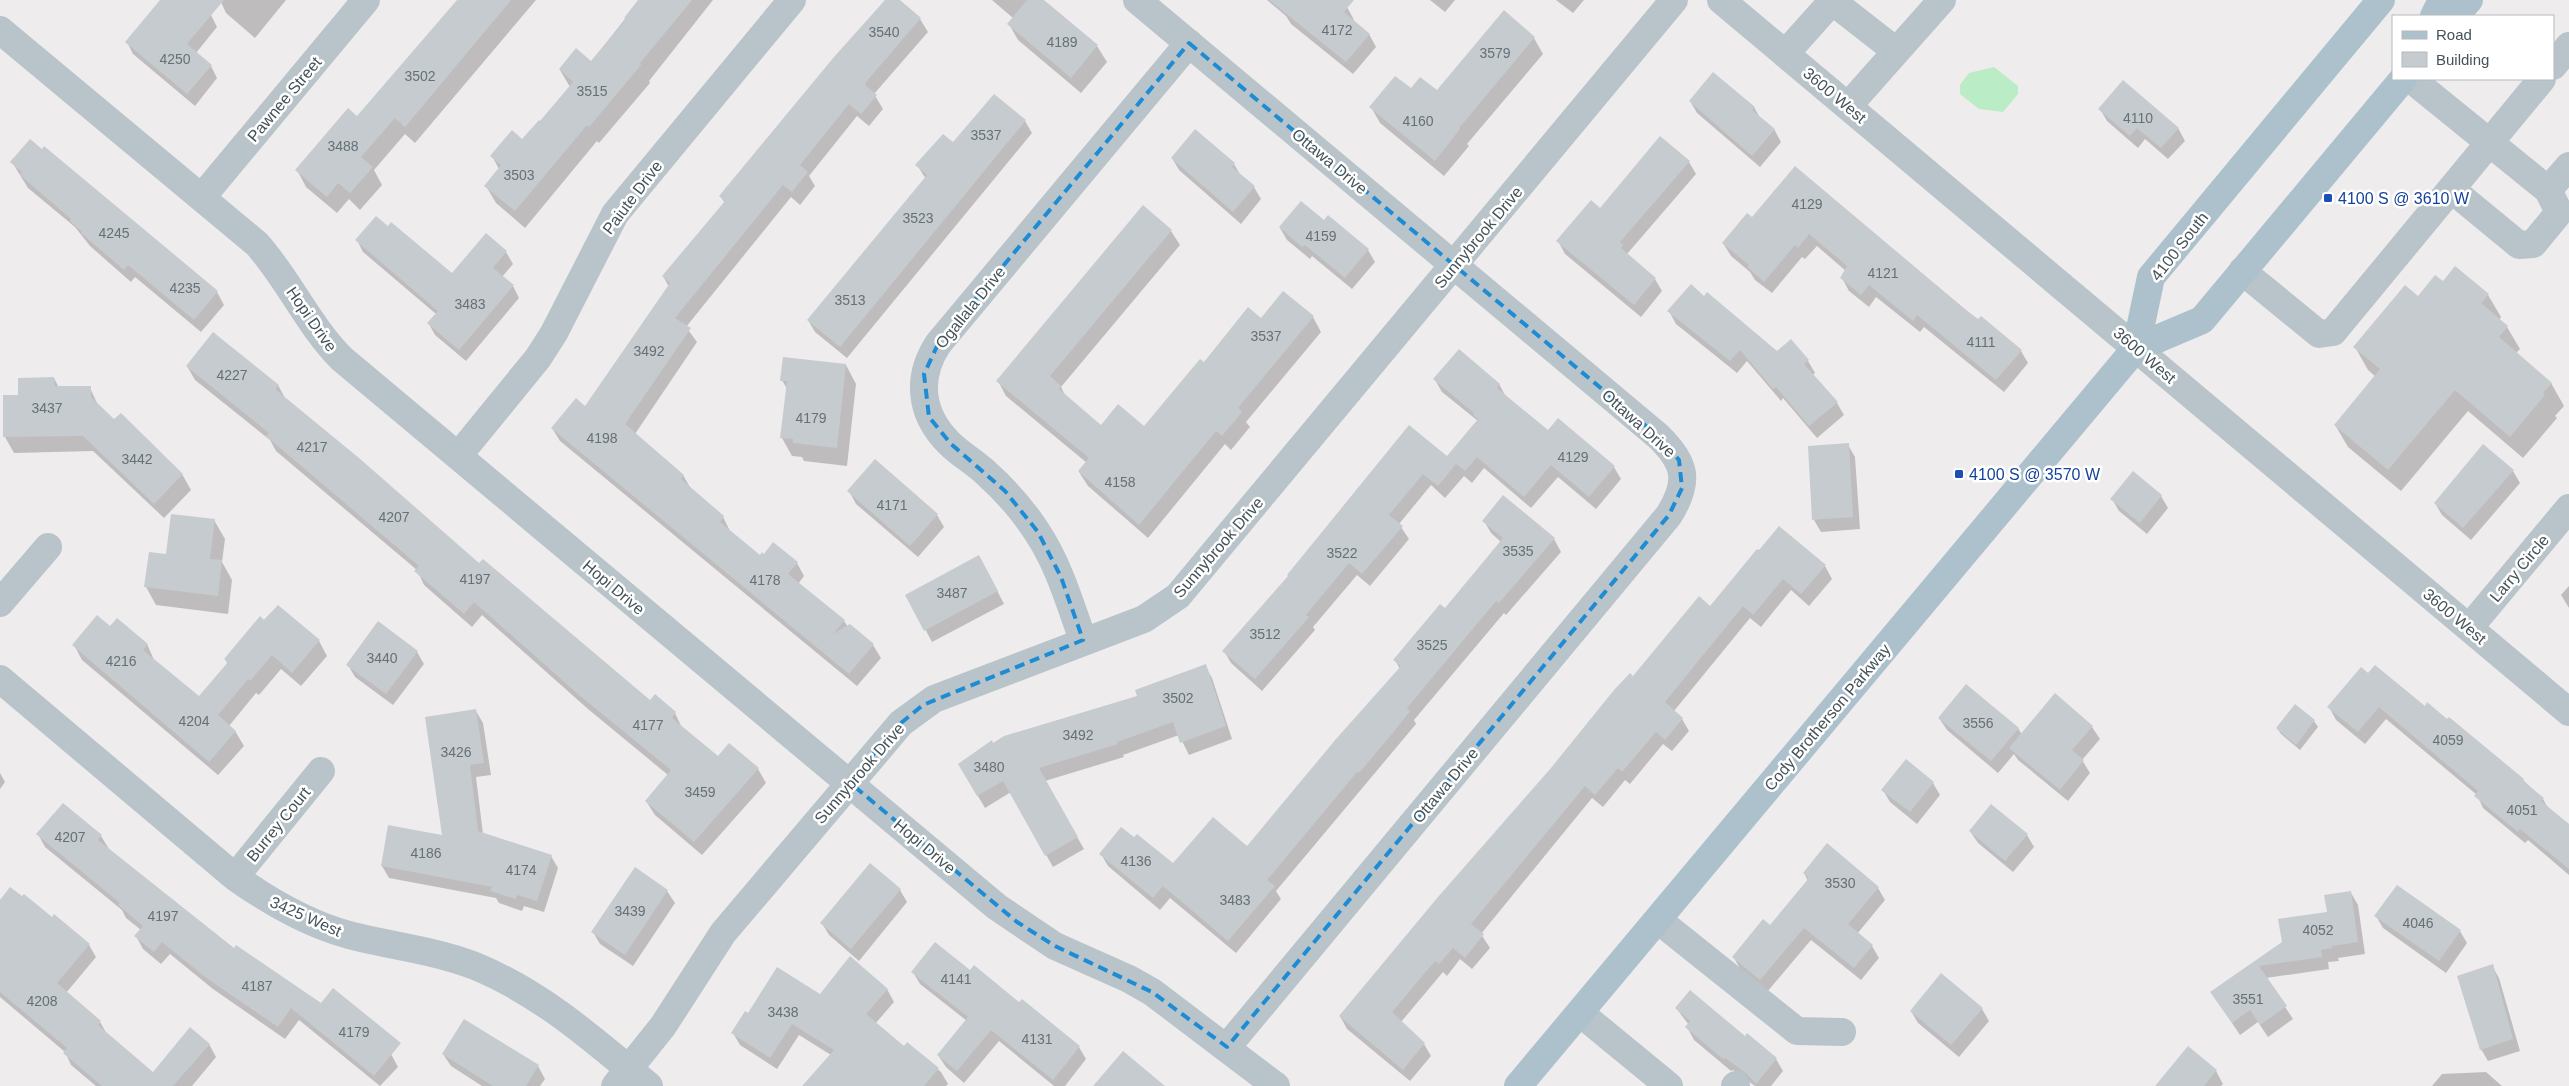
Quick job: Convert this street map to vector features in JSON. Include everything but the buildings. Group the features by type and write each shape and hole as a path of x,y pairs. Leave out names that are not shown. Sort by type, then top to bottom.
{"main road":[{"name":"4100 South","path":"2136,348 2151,277 2381,0"},
{"path":"2434,15 2442,0"},
{"path":"2456,15 2469,0"},
{"path":"2136,348 2202,320 2402,80"},
{"name":"Cody Brotherson Parkway","path":"1518,1086 2136,348"}],"street":[{"name":"Pawnee Street","path":"202,197 366,0"},
{"name":"Paiute Drive","path":"458,456 538,358 554,333 615,214 792,0"},
{"name":"Ottawa Drive","path":"1137,0 1664,441 1679,460 1684,475 1682,488 1668,515 1227,1047"},
{"name":"Sunnybrook Drive","path":"631,1080 663,1026 723,933 849,782 901,723 923,705 1083,640 1144,619 1178,596 1674,0"},
{"name":"3600 West","path":"1721,0 2569,712"},
{"path":"1848,106 1942,0"},
{"path":"1785,54 1827,7 1837,5 1896,51"},
{"name":"Hopi Drive","path":"0,30 202,197 268,257 329,346 458,456 1017,922 1055,946 1129,979 1152,992 1276,1086"},
{"name":"Ogallala Drive","path":"1083,640 1061,577 1038,532 1005,491 937,430 925,404 924,374 930,357 938,344 1189,43"},
{"path":"2554,65 2569,46"},
{"path":"2411,80 2548,190 2557,208 2557,215 2533,244 2519,245 2451,189"},
{"path":"2242,271 2319,334 2333,332 2541,80"},
{"path":"2548,190 2569,166"},
{"name":"Larry Circle","path":"2469,628 2569,508"},
{"path":"0,603 48,547"},
{"name":"3425 West","path":"0,679 235,877 276,904 323,926 349,935 448,956 505,980 560,1013 631,1080"},
{"name":"Burrey Court","path":"235,877 320,771"},
{"path":"1658,920 1797,1031 1842,1032"},
{"path":"1580,1013 1669,1086"}],"highlighted area":[{"path":"1189,43 1658,436 1679,460 1682,488 1669,515 1227,1047 1152,992 1055,946 1017,922 849,782 901,723 923,705 1083,640 1061,577 1038,532 1005,491 951,444 929,417 924,374 938,344"}],"green space":[{"path":"1994,67 2018,86 2018,94 2003,112 1979,109 1960,94 1960,85 1969,73"}],"place":[{"name":"4100 S @ 3610 W","path":"2328,198"},
{"name":"4100 S @ 3570 W","path":"1959,474"}]}
